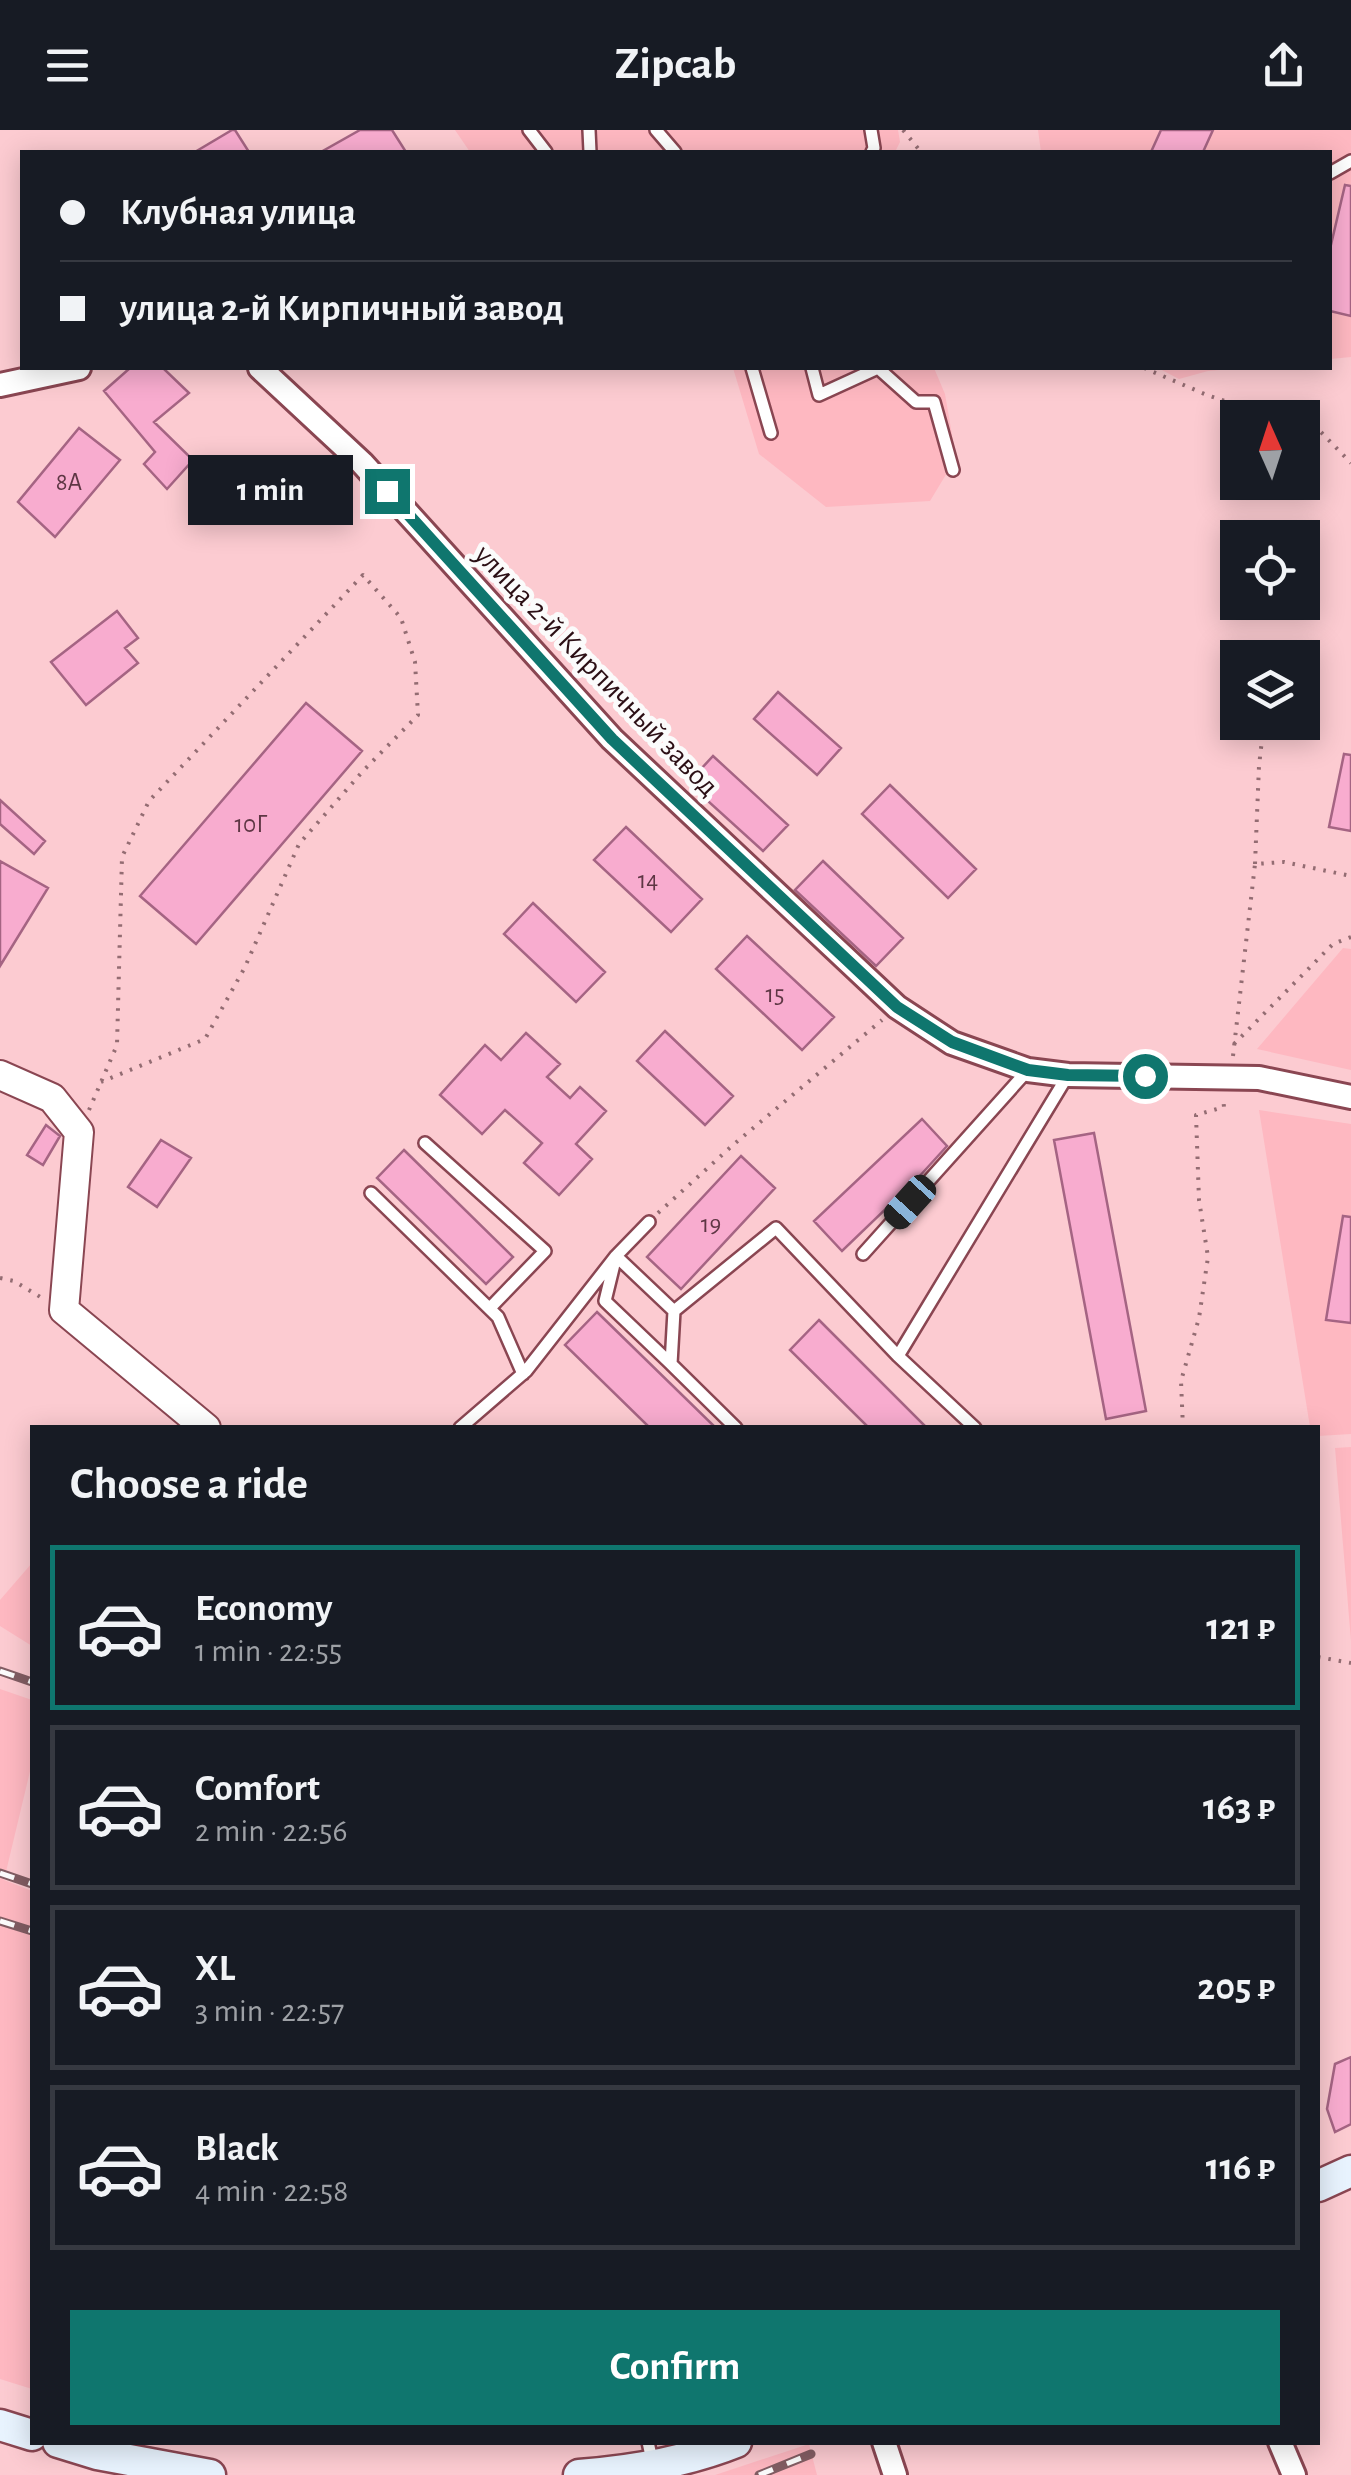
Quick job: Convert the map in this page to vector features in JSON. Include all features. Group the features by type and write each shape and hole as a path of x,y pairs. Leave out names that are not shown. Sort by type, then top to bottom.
{"main road":[{"path":"1320,2185 1351,2171"},
{"path":"0,2425 30,2434"},
{"path":"64,2445 96,2460 210,2475"},
{"path":"579,2475 612,2472 651,2454 701,2456 728,2445"}],"street":[{"path":"0,385 70,370"},
{"name":"улица 2-й Кирпичный завод","path":"262,370 362,463 612,739 897,1007 952,1042 1028,1070 1068,1075 1259,1078 1351,1097"},
{"path":"0,1075 52,1098 78,1132 64,1310 202,1425"},
{"path":"891,2445 895,2475"},
{"path":"1281,2445 1294,2475"}],"lane":[{"path":"529,130 544,150"},
{"path":"656,130 673,150"},
{"path":"753,370 772,434"},
{"path":"813,370 819,395 874,370"},
{"path":"880,370 916,402 934,402 953,470"},
{"path":"864,1254 1028,1070"},
{"path":"898,1356 1068,1075"},
{"path":"426,1143 544,1252 490,1308"},
{"path":"371,1193 498,1317 523,1374"},
{"path":"464,1425 523,1374 616,1256 648,1222"},
{"path":"671,1364 674,1311 776,1228 898,1356 973,1425"},
{"path":"616,1256 674,1311"},
{"path":"616,1256 605,1301 733,1425"}],"path":[{"path":"903,130 919,150"},
{"path":"1148,370 1220,400"},
{"path":"1320,431 1351,463"},
{"path":"78,1132 117,1045 122,857 148,801 363,575 401,618 415,662 418,715 299,844 246,967 205,1038 101,1082"},
{"path":"1183,1425 1181,1381 1199,1318 1208,1257 1199,1200 1196,1115 1224,1107 1246,954 1262,740"},
{"path":"1255,864 1284,862 1351,876"},
{"path":"1233,1045 1332,944 1351,937"},
{"path":"648,1222 897,1007"},
{"path":"0,1278 64,1310"},
{"path":"1320,1656 1351,1663"}],"shaded area":[{"path":"455,130 898,130 900,142 896,150 469,150"},
{"path":"1038,130 1351,130 1351,357 1332,359 1332,150 1041,150"},
{"path":"734,370 935,370 945,394 956,458 930,501 826,507 759,454"},
{"path":"1162,370 1220,370 1208,371 1179,379"},
{"path":"1343,948 1351,949 1351,1070 1257,1049"},
{"path":"1259,1110 1351,1124 1351,1434 1320,1436 1320,1425 1310,1425"},
{"path":"1351,1447 1351,1641 1335,1448"},
{"path":"30,1565 30,1645 0,1626 0,1600"},
{"path":"0,1689 30,1699 30,1771 4,1880 30,1890 30,2388 0,2379"},
{"path":"809,2445 817,2475 715,2475"}],"building":[{"path":"235,130 248,150 198,150"},
{"path":"360,130 392,130 405,150 325,150"},
{"path":"1161,130 1213,130 1204,150 1152,150"},
{"path":"1345,185 1351,186 1351,316 1332,311 1332,240"},
{"path":"128,370 165,370 189,393 154,422 193,460 167,489 144,464 155,452 104,391"},
{"path":"79,428 120,460 55,537 18,502"},
{"path":"117,611 138,638 125,648 138,663 86,705 51,662"},
{"path":"778,692 841,748 817,775 754,719"},
{"path":"306,703 362,751 196,944 140,896"},
{"path":"1344,754 1351,755 1351,831 1329,827"},
{"path":"713,756 788,825 763,851 688,783"},
{"path":"890,785 976,869 948,898 862,814"},
{"path":"0,800 45,841 34,854 0,824"},
{"path":"626,827 702,899 671,932 594,860"},
{"path":"0,861 48,888 0,966"},
{"path":"823,861 903,938 876,966 795,890"},
{"path":"533,903 605,972 576,1002 504,934"},
{"path":"747,936 834,1017 802,1050 716,969"},
{"path":"665,1031 733,1096 705,1125 637,1061"},
{"path":"526,1033 560,1064 547,1077 570,1098 580,1087 606,1111 576,1144 592,1159 559,1195 524,1163 542,1143 505,1110 482,1134 440,1095 485,1045 501,1060"},
{"path":"922,1119 947,1146 842,1251 814,1221"},
{"path":"46,1125 60,1136 43,1165 27,1155"},
{"path":"1094,1133 1146,1411 1106,1419 1054,1140"},
{"path":"161,1140 191,1158 157,1207 128,1187"},
{"path":"404,1150 513,1257 486,1284 377,1178"},
{"path":"741,1156 775,1188 681,1289 647,1257"},
{"path":"1343,1216 1351,1217 1351,1323 1326,1320"},
{"path":"597,1312 713,1425 647,1425 565,1345"},
{"path":"819,1320 924,1425 866,1425 790,1350"},
{"path":"1351,2057 1351,2124 1335,2132 1327,2109 1335,2064"}],"railway":[{"path":"0,1671 30,1681"},
{"path":"0,1873 30,1883"},
{"path":"0,1921 30,1930"},
{"path":"759,2475 811,2454"}],"route":[{"path":"387,491 612,739 897,1007 952,1042 1028,1070 1145,1076"}]}
